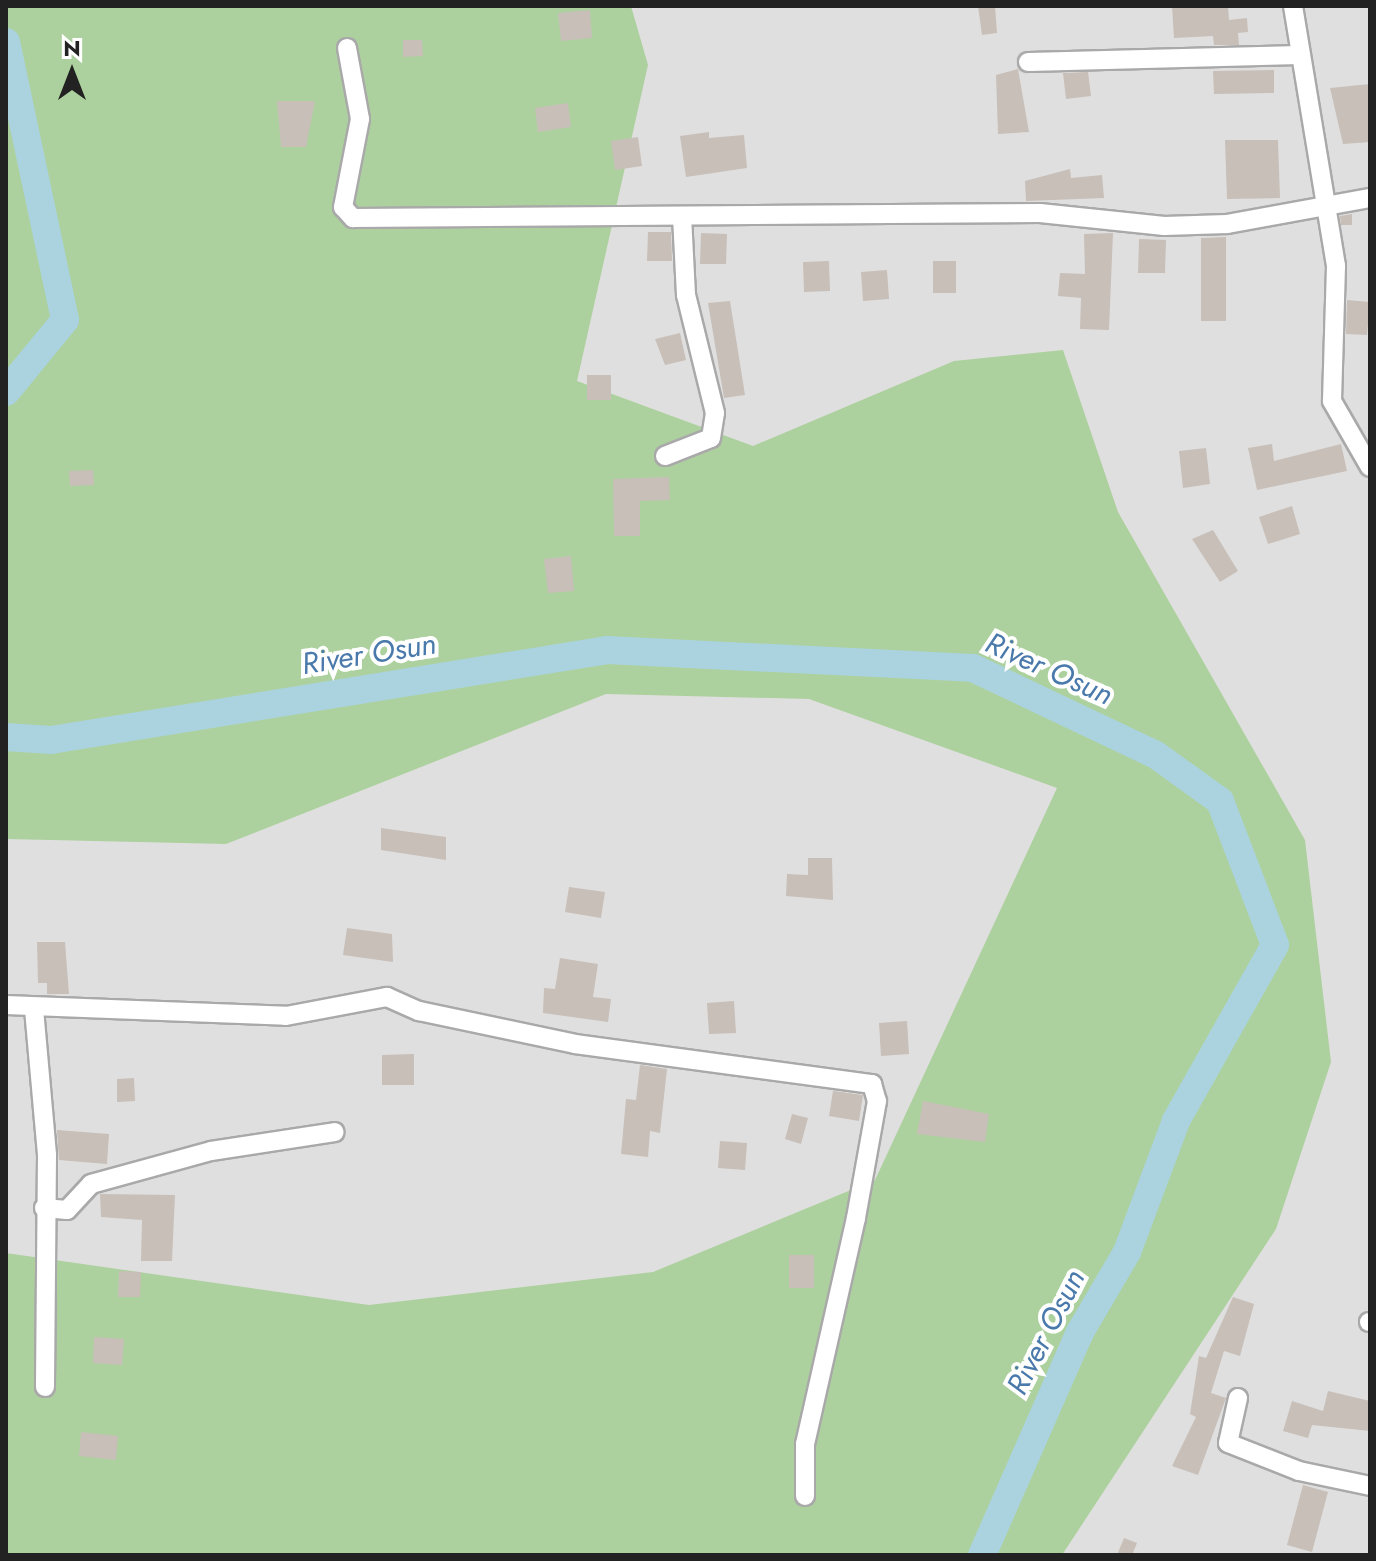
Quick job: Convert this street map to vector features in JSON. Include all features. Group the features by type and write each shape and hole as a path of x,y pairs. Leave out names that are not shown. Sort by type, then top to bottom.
{"street":[{"path":"1293,6 1339,298 1332,401 1370,467"},
{"path":"347,48 360,119 345,214 682,216 1040,213 1164,226 1227,224 1370,198"},
{"path":"1028,62 1300,55"},
{"path":"665,456 711,438 715,413 686,295 682,216"},
{"path":"6,1005 34,1009 286,1016 387,997 419,1011 575,1044 872,1084 877,1101 856,1218 805,1444 805,1496"},
{"path":"34,1009 47,1155 44,1208 45,1387"},
{"path":"44,1208 67,1210 91,1184 211,1151 335,1132"},
{"path":"1238,1398 1228,1443 1299,1471 1370,1486"}],"shaded area":[{"path":"6,6 1370,6 1370,1555 6,1555"}],"green space":[{"path":"6,6 631,6 648,65 577,381 753,446 954,361 1063,350 1118,512 1305,840 1331,1062 1276,1229 1062,1555 6,1555 6,1253 369,1305 653,1272 875,1180 1057,788 809,699 606,694 226,844 6,839"}],"building":[{"path":"978,6 995,6 997,33 982,35"},
{"path":"1172,6 1228,6 1229,20 1247,18 1248,32 1238,33 1239,45 1214,45 1213,36 1174,38"},
{"path":"590,10 592,38 561,41 558,13"},
{"path":"403,40 422,40 423,56 403,57"},
{"path":"1018,69 1029,132 998,134 996,75"},
{"path":"1274,70 1274,93 1214,94 1213,71"},
{"path":"1088,72 1091,96 1066,99 1063,73"},
{"path":"1370,84 1370,142 1343,144 1330,88"},
{"path":"277,101 315,101 306,147 281,147"},
{"path":"568,103 571,127 538,132 535,108"},
{"path":"709,132 709,138 744,135 747,168 686,177 680,136"},
{"path":"638,137 642,166 615,170 611,141"},
{"path":"1225,140 1278,140 1280,198 1227,199"},
{"path":"1070,169 1071,178 1102,175 1104,198 1026,201 1025,181"},
{"path":"1352,214 1352,225 1341,225 1340,216"},
{"path":"648,232 671,232 672,261 647,261"},
{"path":"701,233 727,234 726,264 700,264"},
{"path":"1113,233 1109,330 1080,329 1081,298 1058,296 1060,273 1085,274 1084,234"},
{"path":"1226,237 1226,321 1201,321 1201,238"},
{"path":"1139,239 1166,240 1165,273 1138,273"},
{"path":"829,261 830,291 804,292 803,262"},
{"path":"933,261 956,261 956,293 933,293"},
{"path":"887,270 889,299 863,301 861,272"},
{"path":"1347,300 1370,302 1367,335 1346,334"},
{"path":"730,301 745,395 724,398 708,303"},
{"path":"680,333 686,360 665,365 655,339"},
{"path":"587,375 611,375 611,400 587,400"},
{"path":"1272,444 1274,461 1341,444 1347,471 1257,490 1248,448"},
{"path":"1206,448 1210,484 1183,488 1179,451"},
{"path":"93,470 94,485 70,486 69,471"},
{"path":"669,477 670,500 640,501 640,536 614,536 613,479"},
{"path":"1292,506 1300,534 1268,544 1259,517"},
{"path":"1213,530 1238,571 1220,582 1192,539"},
{"path":"571,556 574,591 548,593 544,559"},
{"path":"381,828 446,837 446,860 381,850"},
{"path":"808,858 832,858 833,900 786,896 787,874 808,875"},
{"path":"569,887 605,892 601,918 565,912"},
{"path":"347,928 392,934 393,962 343,955"},
{"path":"37,942 65,942 69,994 47,994 47,983 38,983"},
{"path":"560,958 598,964 593,997 611,999 608,1022 543,1013 544,988 555,989"},
{"path":"734,1001 736,1033 709,1034 707,1003"},
{"path":"907,1021 909,1054 881,1056 879,1023"},
{"path":"414,1054 414,1085 382,1085 382,1055"},
{"path":"640,1065 667,1069 660,1133 650,1131 648,1157 621,1154 626,1099 636,1100"},
{"path":"134,1078 135,1101 117,1102 117,1079"},
{"path":"833,1091 863,1095 859,1121 829,1116"},
{"path":"923,1101 989,1114 985,1142 917,1134"},
{"path":"792,1114 808,1118 801,1144 785,1139"},
{"path":"57,1130 109,1134 107,1164 59,1160"},
{"path":"720,1141 747,1143 745,1170 718,1168"},
{"path":"100,1194 175,1195 172,1261 141,1261 142,1220 101,1217"},
{"path":"789,1255 814,1255 814,1288 789,1288"},
{"path":"119,1271 141,1272 140,1297 118,1297"},
{"path":"1233,1297 1254,1304 1240,1356 1224,1351 1211,1393 1226,1398 1198,1475 1172,1466 1196,1417 1190,1414 1199,1356 1206,1358"},
{"path":"94,1337 124,1339 122,1365 93,1363"},
{"path":"1328,1391 1370,1401 1370,1431 1312,1425 1308,1438 1283,1431 1292,1401 1323,1411"},
{"path":"81,1432 118,1436 116,1460 79,1456"},
{"path":"1303,1485 1328,1492 1312,1552 1287,1545"},
{"path":"1124,1538 1137,1543 1132,1555 1117,1555"}],"waterway":[{"name":"River Osun","path":"6,42 65,320 6,392"},
{"name":"River Osun","path":"6,737 51,740 607,650 973,668 1156,755 1220,801 1275,945 1176,1121 1127,1252 1080,1332 982,1555"}]}
